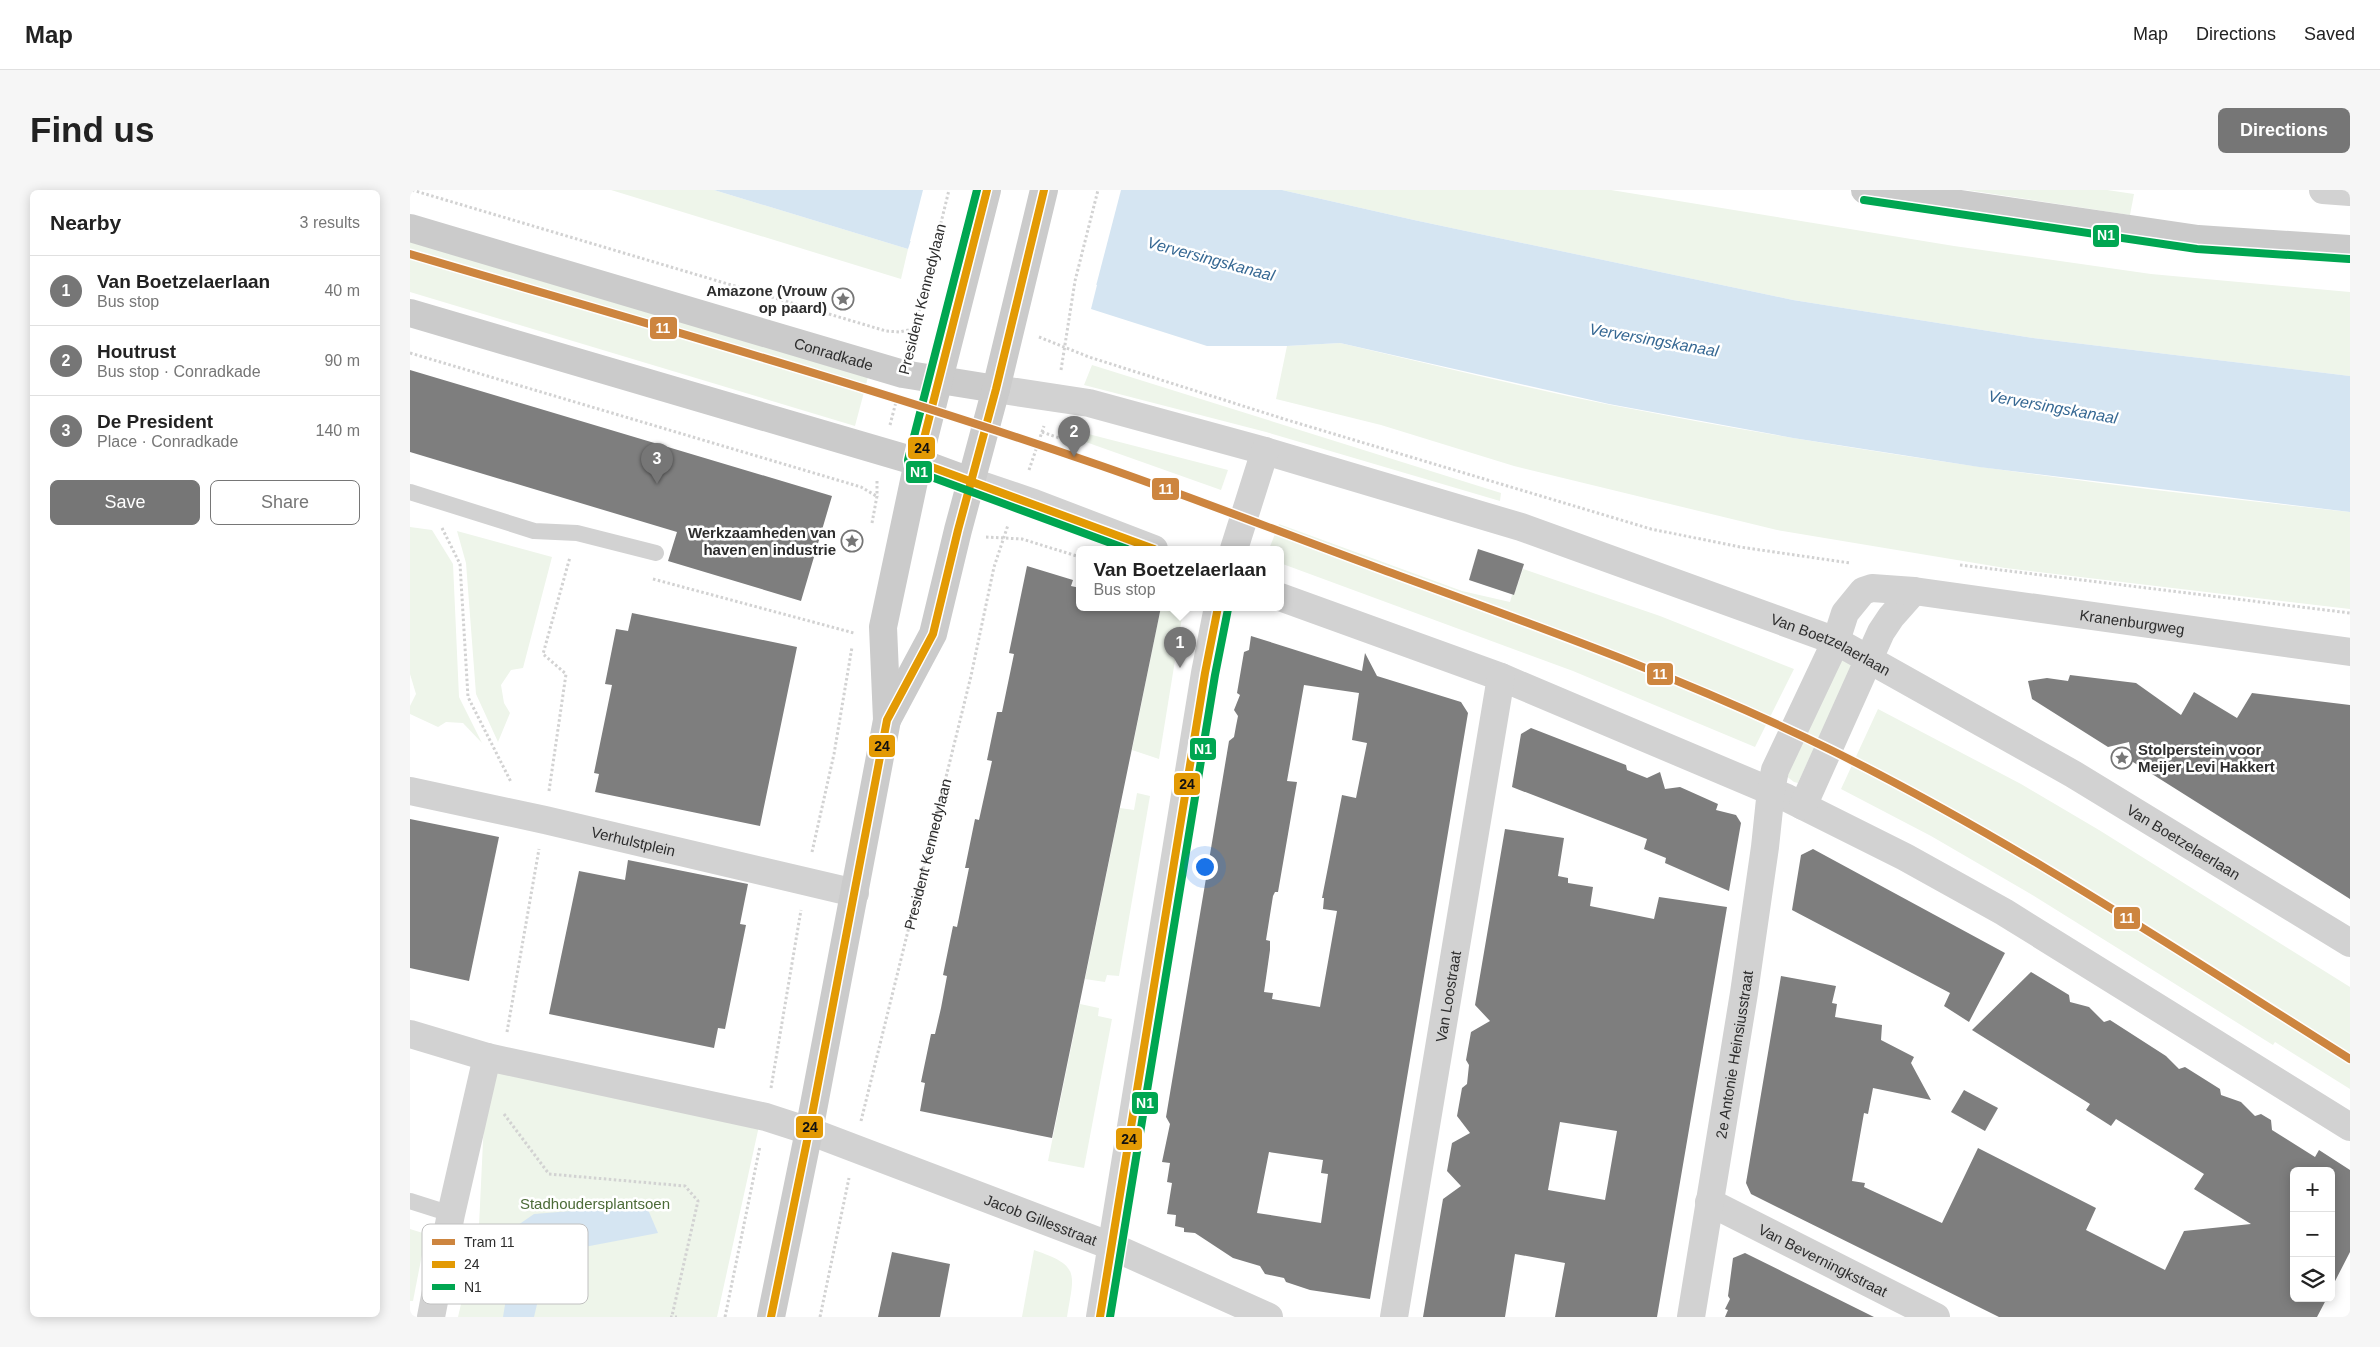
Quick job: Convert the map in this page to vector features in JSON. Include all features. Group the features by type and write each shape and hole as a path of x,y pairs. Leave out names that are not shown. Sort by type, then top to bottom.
{"main road":[{"path":"771,1317 809,1131 887,720 883,626 918,462 987,190"},
{"path":"887,720 933,634 958,530 996,389 1044,190"},
{"path":"1865,190 2198,240 2350,249"},
{"name":"Conradkade","path":"410,228 904,374 996,389"},
{"path":"410,313 918,462 972,482"}],"street":[{"path":"2323,190 2350,192"},
{"name":"Conradkade","path":"996,389 1089,404 1265,451"},
{"path":"1235,546 1265,451"},
{"name":"Van Boetzelaerlaan","path":"1265,451 1548,534 1836,641 2072,774 2350,943"},
{"path":"972,482 1018,497 1146,546"},
{"name":"Kranenburgweg","path":"1771,790 1775,770 1836,641 1846,613 1863,591 1872,588 1914,591 2350,652"},
{"path":"1803,806 1881,632 1891,617 1914,591"},
{"path":"1284,597 1501,677 1771,790 1905,857 2004,912 2350,1128"},
{"path":"1100,1317 1205,673 1217,611"},
{"name":"Van Loostraat","path":"1394,1317 1501,677"},
{"name":"2e Antonie Heinsiusstraat","path":"1691,1317 1760,886 1771,790"},
{"name":"Verhulstplein","path":"410,791 528,816 855,893"},
{"path":"410,1034 487,1057 766,1117 809,1131"},
{"path":"449,1224 487,1057"},
{"name":"Jacob Gillesstraat","path":"809,1131 1111,1246 1269,1317"},
{"name":"Van Beverningkstraat","path":"1709,1202 1936,1317"},
{"path":"431,1317 434,1304"}],"lane":[{"path":"410,492 534,531 577,533 656,553"},
{"path":"410,1201 451,1214"}],"path":[{"path":"412,190 886,331 915,329"},
{"name":"President Kennedylaan","path":"410,353 861,487 877,496 876,483 882,453 904,374 949,190"},
{"path":"1098,190 1075,282 1063,346 1284,419 1651,529 1740,547 1853,564"},
{"name":"President Kennedylaan","path":"820,1317 855,1148 971,676 994,567 1054,398"},
{"path":"1042,432 1065,440"},
{"path":"438,524 445,530 460,564 468,697 528,816"},
{"path":"1004,538 1022,539 1076,555"},
{"path":"570,556 579,559"},
{"path":"1956,564 2350,613"},
{"path":"646,577 855,633"},
{"path":"500,1108 549,1174 684,1186 698,1201 671,1317 677,1317"}],"green space":[{"path":"611,190 714,190 908,249 901,279"},
{"path":"1282,190 1611,190 1954,246 2151,274 2350,292 2350,376 2033,338 1793,300 1414,220"},
{"path":"1967,190 2107,190 2134,194 2130,215"},
{"path":"410,241 868,377 855,426 410,292"},
{"path":"1340,343 1577,398 1795,438 1980,467 2350,512 2350,609 2005,568 1777,530 1514,466 1381,425 1276,399 1287,346"},
{"path":"1092,365 1501,493 1500,501 1266,432 1084,385"},
{"path":"1069,429 1228,470 1221,490 1066,435"},
{"path":"1279,524 1462,591 1510,602 1523,569 1660,616 1794,669 1755,747 1573,671 1284,564 1284,546 1270,546"},
{"path":"410,527 432,530 453,564 459,697 482,743 463,723 446,722 438,727 410,714 410,706 416,694 410,674"},
{"path":"457,531 552,557 523,668 511,670 501,685 504,703 510,713 498,742 476,694 466,563"},
{"path":"1160,611 1183,611 1159,759 1132,750"},
{"path":"1838,658 1853,665 1798,783 1794,782 1785,775"},
{"path":"1878,709 2021,784 2099,830 2350,987 2350,1089 2275,1042 2273,1045 2029,893 1931,836 1841,789"},
{"path":"1137,793 1150,796 1119,976 1107,975 1105,982 1085,979 1120,808 1134,810"},
{"path":"1080,1004 1099,1008 1098,1016 1112,1019 1084,1168 1048,1161"},
{"name":"Stadhoudersplantsoen","path":"487,1057 759,1126 717,1317 458,1317 461,1304 588,1304 588,1224 479,1224"},
{"path":"410,1229 422,1233 422,1255 413,1301 410,1301"},
{"path":"1034,1250 1060,1261 1071,1273 1072,1281 1067,1317 1022,1317"}],"water":[{"name":"Verversingskanaal","path":"714,190 1282,190 1414,220 1793,300 2033,338 2350,376 2350,512 1979,467 1793,438 1609,404 1340,343 1287,346 1207,346 1091,309 1097,285 911,240 908,249"},
{"path":"646,1205 658,1233 588,1246 588,1224 519,1224 534,1214"},
{"path":"505,1304 537,1304 534,1317 503,1317"}],"pier":[{"path":"923,190 1121,190 1096,286 910,241"}],"building":[{"path":"410,370 832,496 801,601 668,561 677,532 410,452"},
{"path":"1478,549 1524,564 1514,595 1469,580"},
{"path":"1027,566 1073,580 1071,586 1076,587 1076,611 1160,611 1052,1138 920,1111 925,1083 921,1082 931,1034 935,1034 941,1008 947,976 943,975 953,926 957,927 969,868 965,868 975,819 979,820 992,761 987,760 997,712 1002,712 1014,654 1009,653"},
{"path":"632,613 797,647 760,826 595,792 599,774 594,773 612,685 605,684 616,629 628,631"},
{"path":"1251,636 1362,671 1365,653 1377,676 1461,702 1468,713 1370,1299 1310,1290 1286,1282 1284,1278 1265,1274 1260,1266 1233,1258 1195,1233 1184,1232 1184,1228 1175,1226 1176,1215 1167,1214 1172,1183 1167,1182 1170,1163 1162,1162 1170,1124 1166,1117 1229,741 1234,737 1238,716 1234,710 1240,695 1237,693 1244,652 1249,650","holes":["1304,685 1359,693 1352,740 1367,743 1356,798 1342,795 1322,898 1324,898 1323,909 1337,911 1320,1007 1272,999 1273,993 1264,992 1270,950 1270,941 1266,940 1273,896 1275,892 1278,892 1297,782 1287,781","1269,1152 1323,1160 1321,1173 1328,1174 1321,1223 1257,1213"]},
{"path":"2070,675 2136,683 2181,715 2194,692 2237,718 2252,693 2350,705 2350,899 2133,762 2129,742 2108,747 2032,699 2028,681 2047,678 2068,681"},
{"path":"1531,728 1626,765 1627,770 1647,778 1660,772 1665,789 1680,787 1718,804 1716,810 1736,815 1741,823 1729,891 1665,863 1666,858 1644,849 1647,839 1512,787 1521,734"},
{"path":"410,819 499,837 469,981 410,968"},
{"path":"1505,829 1564,838 1558,876 1568,878 1568,883 1593,887 1590,906 1654,919 1659,897 1727,907 1657,1317 1555,1317 1565,1263 1515,1254 1505,1317 1423,1317 1443,1199 1461,1186 1447,1171 1452,1143 1470,1133 1457,1116 1462,1088 1467,1084 1469,1065 1466,1060 1471,1032 1490,1021 1475,1005","holes":["1560,1122 1617,1131 1605,1200 1548,1190"]},
{"path":"1813,849 2005,953 1969,1022 1944,1006 1950,993 1792,910 1801,855"},
{"path":"628,860 748,884 740,924 746,925 725,1029 718,1028 714,1048 549,1014 579,871 625,880"},
{"path":"2031,972 2069,995 2070,1002 2089,1007 2104,1022 2110,1020 2166,1056 2179,1069 2185,1067 2220,1089 2221,1095 2241,1102 2255,1116 2261,1114 2271,1120 2272,1130 2315,1157 2319,1150 2350,1170 2350,1252 2335,1281 2335,1167 2290,1167 2290,1302 2325,1302 2317,1317 1999,1317 1751,1194 1746,1183 1781,976 1836,986 1832,1003 1837,1004 1835,1017 1882,1025 1881,1040 1914,1057 1911,1063 1931,1100 1873,1088 1868,1114 1864,1113 1852,1181 1865,1183 1864,1187 1942,1223 1978,1148 2096,1208 2086,1230 2165,1270 2184,1231 2251,1224 2194,1189 2204,1174 2116,1119 2111,1126 2086,1110 2090,1104 1972,1030"},
{"path":"1964,1090 1998,1108 1985,1131 1951,1112"},
{"path":"892,1252 950,1264 940,1317 878,1317"},
{"path":"1745,1253 1874,1317 1725,1317 1728,1310 1725,1309 1730,1299 1728,1296 1733,1258"}],"tram line":[{"name":"11","path":"410,254 836,380 1090,462 1550,631 1720,699 1831,750 1898,784 1964,821 2159,938 2350,1059"}],"transit line":[{"name":"N1","path":"977,190 908,460 909,466 915,471 1119,546"},
{"name":"24","path":"987,190 918,462 1146,546"},
{"name":"24","path":"771,1317 809,1131 887,720 933,634 958,530 996,389 1044,190"},
{"name":"N1","path":"1864,200 2197,249 2349,259"},
{"name":"24","path":"1100,1317 1205,673 1217,611"},
{"name":"N1","path":"1110,1317 1215,675 1228,611"}],"place":[{"name":"Amazone (Vrouw op paard)","path":"843,299"},
{"name":"Houtrust","path":"1074,457"},
{"name":"De President","path":"657,484"},
{"name":"Werkzaamheden van haven en industrie","path":"852,541"},
{"name":"Van Boetzelaerlaan","path":"1180,668"},
{"name":"Stolperstein voor Meijer Levi Hakkert","path":"2122,758"}]}
